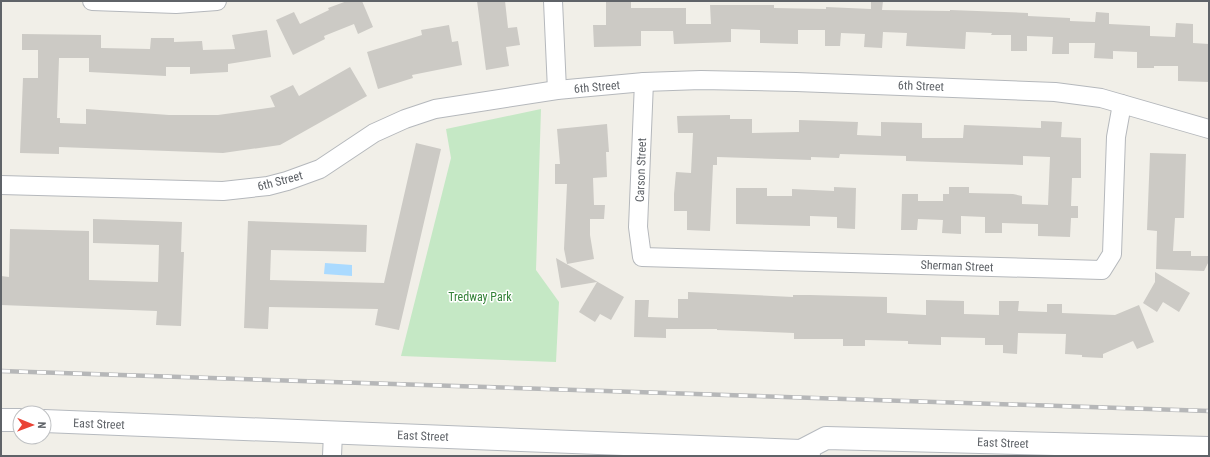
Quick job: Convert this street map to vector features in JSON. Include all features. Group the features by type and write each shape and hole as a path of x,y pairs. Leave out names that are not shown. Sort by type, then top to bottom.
{"street":[{"path":"92,1 217,1"},
{"path":"553,1 557,90"},
{"name":"6th Street","path":"1,185 223,191 268,186 320,169 374,133 405,119 435,110 557,90 644,82 701,80 1017,90 1079,94 1122,104 1209,129"},
{"name":"Carson Street","path":"642,257 638,227 644,82"},
{"name":"Sherman Street","path":"642,257 1102,270 1112,254 1116,137 1122,104"},
{"path":"1,420 12,420"},
{"name":"East Street","path":"52,421 805,454 826,438 1209,448"},
{"path":"332,456 333,433"}],"green space":[{"name":"Tredway Park","path":"541,109 536,270 559,302 556,362 401,356 451,158 446,129"}],"water":[{"path":"325,263 352,265 352,276 324,274"}],"building":[{"path":"347,1 362,1 373,27 358,34 354,24 324,36 325,39 293,55 276,20 294,12 300,24 329,10 328,8"},
{"path":"477,1 505,1 508,28 517,27 520,45 506,47 509,66 486,70"},
{"path":"606,1 631,1 631,8 686,8 686,24 711,24 710,5 774,5 774,8 826,9 826,7 871,9 871,1 883,1 882,10 950,10 1028,13 1028,16 1070,18 1070,21 1095,22 1096,12 1109,13 1109,24 1150,26 1150,36 1175,37 1176,23 1193,24 1193,43 1209,44 1209,82 1178,81 1178,66 1137,68 1137,52 1113,51 1113,59 1094,58 1095,43 1069,43 1069,54 1052,54 1053,37 1027,36 1027,51 1011,51 1011,35 991,35 992,33 966,32 965,49 906,46 907,33 883,32 882,48 864,47 865,34 841,33 840,46 825,46 825,30 798,30 798,44 760,43 760,30 731,29 731,42 674,44 673,31 641,31 641,46 594,47 593,25 606,25"},
{"path":"449,25 452,42 458,41 462,65 412,75 413,78 378,89 367,52 422,35 421,30"},
{"path":"267,30 271,57 228,64 228,72 190,74 190,67 166,67 166,76 89,72 89,58 59,58 57,118 60,118 60,123 86,124 86,109 169,115 218,115 275,107 270,96 293,85 299,96 350,67 367,96 280,145 223,153 59,147 59,154 20,153 23,78 38,78 38,50 22,50 22,34 101,35 101,48 150,49 151,38 174,38 174,42 202,41 203,50 235,49 232,35"},
{"path":"730,115 730,119 752,119 752,133 799,132 799,120 858,122 857,135 881,136 881,122 922,123 922,138 963,138 964,125 1041,128 1041,121 1062,122 1061,137 1081,138 1081,178 1072,178 1071,206 1078,206 1078,218 1071,218 1070,237 1038,236 1038,224 1002,223 1002,233 985,233 985,217 961,216 961,234 942,233 943,220 918,219 917,230 901,230 902,194 918,194 918,201 943,201 943,194 949,194 949,187 969,187 969,193 1013,194 1022,196 1022,204 1048,205 1050,157 1023,156 1023,165 906,161 906,156 840,154 839,158 811,157 811,160 717,157 717,165 713,165 710,231 687,230 687,211 674,211 674,194 676,172 691,173 693,133 678,133 677,116"},
{"path":"607,124 609,152 606,152 607,177 593,178 594,205 605,205 604,219 590,219 590,235 594,259 567,264 564,249 567,184 555,184 555,164 560,164 557,129"},
{"path":"416,143 441,149 399,330 375,325 378,309 269,307 268,329 244,328 248,221 367,225 366,252 271,250 270,280 384,283"},
{"path":"1150,153 1186,154 1184,218 1175,218 1173,251 1191,251 1191,256 1209,256 1209,261 1204,271 1156,269 1157,231 1147,230"},
{"path":"834,187 856,188 855,229 837,228 837,217 810,216 810,226 736,224 736,188 767,188 767,196 792,196 792,189 834,191"},
{"path":"93,219 182,222 181,252 184,252 181,326 156,325 157,311 1,305 1,276 9,277 10,229 89,231 89,280 158,282 159,245 93,243"},
{"path":"556,258 624,297 611,320 600,314 595,322 579,312 597,282 561,288"},
{"path":"1155,272 1190,293 1179,312 1163,302 1157,312 1143,303 1155,282"},
{"path":"688,292 793,297 793,295 810,295 887,297 887,313 926,315 926,300 964,301 964,314 999,315 999,301 1019,301 1018,311 1047,312 1047,304 1062,304 1062,313 1115,315 1139,305 1154,342 1137,349 1133,341 1103,354 1103,358 1082,357 1082,355 1065,354 1066,334 1018,333 1017,354 1003,353 1003,345 985,345 985,338 941,337 941,345 908,344 908,341 865,340 865,346 843,346 843,339 794,339 794,333 717,329 666,329 666,338 634,337 635,300 649,300 648,317 678,318 678,299 688,299"}],"railway":[{"path":"1,371 1209,411"}]}
